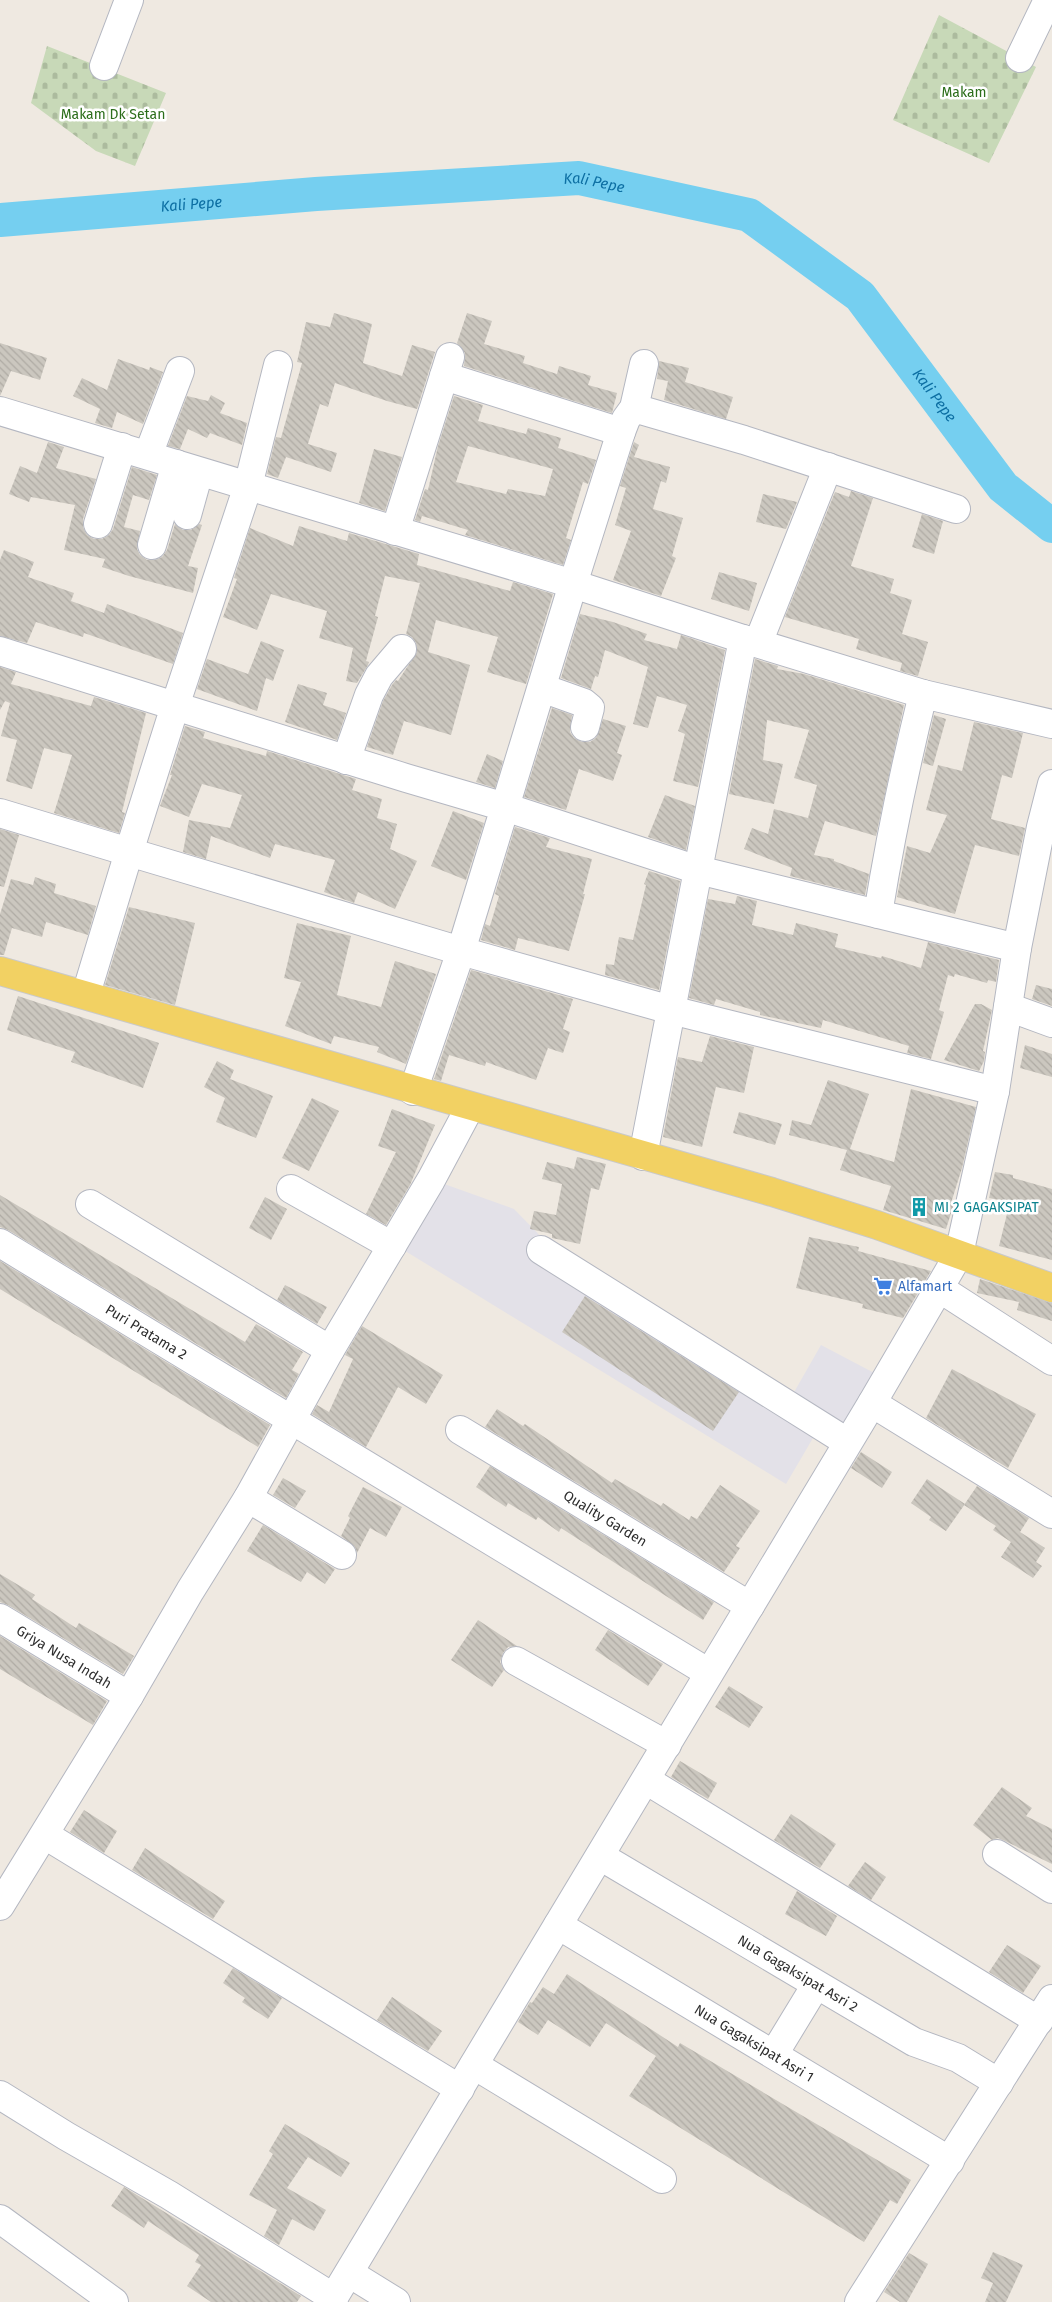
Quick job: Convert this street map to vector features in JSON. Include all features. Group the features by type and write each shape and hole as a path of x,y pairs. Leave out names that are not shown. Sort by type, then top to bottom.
{"main road":[{"path":"0,971 86,994 413,1091 862,1220 1052,1288"}],"street":[{"path":"104,66 129,0"},
{"path":"1020,58 1048,0"},
{"path":"413,1091 462,951 504,806 620,432 634,408 644,364"},
{"path":"86,994 175,706 248,486 278,365"},
{"path":"395,531 447,366 620,432"},
{"path":"148,455 180,371"},
{"path":"634,408 744,440 956,509"},
{"path":"0,411 573,584 923,694 1052,724"},
{"path":"98,524 122,447"},
{"path":"643,1156 698,870 750,641 828,467"},
{"path":"186,514 187,468"},
{"path":"152,545 187,468"},
{"path":"346,760 369,695 379,676 402,649"},
{"path":"0,651 346,760 504,806 698,870 1017,948"},
{"path":"542,688 584,702 590,708 585,727"},
{"path":"878,914 902,780 923,694"},
{"path":"0,2096 169,2195 332,2300 667,1745 959,1254 995,1091 1017,948 1046,828 1052,784"},
{"path":"0,813 462,951 671,1010 995,1091"},
{"path":"1008,1007 1052,1022"},
{"path":"2,1898 45,1835 190,1591 248,1498 330,1350 431,1180 470,1107"},
{"path":"291,1189 392,1246"},
{"path":"90,1204 330,1350"},
{"name":"Puri Pratama 2","path":"0,1243 709,1673"},
{"path":"541,1250 847,1442"},
{"path":"939,1288 1052,1361"},
{"path":"872,1403 1052,1514"},
{"name":"Quality Garden","path":"460,1430 750,1606"},
{"path":"248,1498 342,1555"},
{"name":"Griya Nusa Indah","path":"0,1618 129,1696"},
{"path":"516,1661 667,1745"},
{"path":"646,1780 1045,2010 860,2302"},
{"path":"45,1835 460,2089"},
{"path":"997,1854 1052,1889"},
{"name":"Nua Gagaksipat Asri 2","path":"600,1856 914,2042 958,2058 999,2083"},
{"name":"Nua Gagaksipat Asri 1","path":"558,1925 950,2161"},
{"path":"774,2054 816,1984"},
{"path":"474,2065 662,2179"},
{"path":"0,2219 114,2302"},
{"path":"349,2273 396,2302"}],"shaded area":[{"path":"433,1180 514,1209 558,1254 793,1394 821,1345 880,1376 844,1434 823,1421 786,1484 397,1246"}],"green space":[{"name":"Makam","path":"939,15 1036,67 989,163 893,120"},
{"name":"Makam Dk Setan","path":"47,46 166,93 135,166 96,151 31,103"}],"building":[{"path":"334,313 372,324 363,363 402,376 412,345 435,352 417,409 335,383 328,407 320,404 308,444 337,453 331,472 286,457 278,478 267,474 276,437 281,438 302,363 297,362 306,322 330,327"},
{"path":"467,313 492,321 484,344 525,356 523,363 557,374 559,366 591,376 588,385 617,393 612,413 464,366 465,353 457,343"},
{"path":"0,343 47,358 40,380 11,371 0,396"},
{"path":"118,359 149,370 150,367 163,372 143,424 117,412 112,428 95,423 100,409 73,396 82,378 107,390"},
{"path":"659,361 689,368 685,382 733,397 726,419 664,400 668,381 657,379"},
{"path":"211,395 225,403 220,413 247,423 242,445 210,433 207,438 188,429 180,449 168,446 187,396 208,401"},
{"path":"454,396 483,405 478,421 526,434 528,428 561,438 558,448 596,460 588,484 583,482 566,538 571,540 563,565 465,535 468,530 422,516 420,522 415,520 425,489 428,490 438,446","holes":["468,446 553,469 545,496 508,489 506,494 456,482"]},
{"path":"48,442 64,447 56,468 96,479 83,519 83,527 87,535 94,539 102,539 109,535 113,529 132,467 157,475 149,500 133,495 124,527 140,531 137,549 140,555 147,560 155,560 162,557 167,550 175,524 183,530 191,530 199,524 202,525 188,566 198,568 193,593 102,567 105,559 64,550 75,505 31,497 29,502 9,494 20,466 37,473"},
{"path":"634,442 639,445 634,457 670,467 666,483 661,481 653,509 683,518 672,556 676,558 661,596 613,580 631,531 615,525 626,488 620,486"},
{"path":"374,449 402,457 385,511 359,503"},
{"path":"851,491 873,498 851,566 894,579 890,593 912,600 902,634 928,642 918,676 900,671 902,663 856,649 859,639 785,617 835,492 849,497"},
{"path":"763,494 797,502 786,529 756,522"},
{"path":"922,514 943,521 934,554 912,547"},
{"path":"299,526 347,541 349,533 419,554 417,565 510,591 513,582 553,594 526,684 487,672 498,637 436,620 428,652 470,665 451,735 404,721 393,755 367,747 383,701 392,685 396,680 398,681 417,652 416,643 412,637 406,634 420,583 385,576 375,616 378,617 366,661 369,662 357,683 346,681 353,648 319,638 327,611 271,594 257,630 223,617 237,579 234,578 250,528 293,546"},
{"path":"4,550 34,562 28,577 74,593 71,601 104,613 107,604 183,633 173,664 84,633 83,637 36,622 27,643 0,636 0,560"},
{"path":"719,572 757,583 749,611 711,599"},
{"path":"580,614 613,622 647,634 644,640 677,649 681,635 725,650 698,787 673,781 685,734 678,731 687,705 657,696 648,728 633,724 648,667 605,650 598,677 595,676 591,689 561,678"},
{"path":"261,641 284,650 273,681 266,678 257,711 197,689 207,659 248,674"},
{"path":"755,659 778,666 777,669 804,674 904,705 876,836 825,821 814,855 834,859 834,861 869,874 865,895 790,876 792,868 744,849 752,828 768,834 774,809 808,818 817,785 794,778 809,730 767,720 763,760 783,764 774,804 729,794"},
{"path":"0,667 16,672 11,684 91,706 94,697 146,713 122,812 125,813 119,833 54,813 72,755 44,748 32,789 6,781 17,740 1,736 10,703 5,701 0,710"},
{"path":"298,684 327,693 323,705 346,713 337,740 285,722"},
{"path":"552,708 572,715 570,732 574,738 582,742 590,742 596,738 603,719 626,726 617,753 622,755 613,781 579,769 566,810 524,797"},
{"path":"934,715 946,719 933,766 923,763"},
{"path":"974,722 1023,733 1012,778 1002,775 991,819 1025,828 1019,856 975,845 955,914 897,897 907,846 930,853 947,815 926,810 938,765 962,771"},
{"path":"185,726 205,732 203,738 266,756 267,751 356,779 352,790 382,799 377,818 397,824 390,849 417,861 395,909 358,892 354,903 324,892 335,860 275,844 270,858 211,836 206,859 183,852 189,820 230,828 242,795 202,784 189,817 160,806 172,775 170,775"},
{"path":"487,754 503,761 495,788 476,782"},
{"path":"665,795 695,806 686,850 648,837"},
{"path":"453,811 484,823 466,880 431,866"},
{"path":"515,827 550,838 546,847 592,859 583,894 585,894 569,951 518,938 515,950 481,940 485,924 490,926 499,896 495,894"},
{"path":"0,829 19,835 4,887 0,886"},
{"path":"649,871 680,881 659,990 605,975 606,964 614,965 619,937 633,940 646,885 644,884"},
{"path":"35,877 56,884 54,893 96,906 88,935 46,922 42,937 12,928 4,955 0,955 0,914 11,879 33,885"},
{"path":"737,896 757,901 752,925 793,935 796,923 838,934 835,947 881,958 882,956 921,968 928,942 999,960 996,982 988,980 987,983 955,974 954,977 948,975 939,1010 944,1012 931,1059 907,1053 909,1046 823,1020 821,1028 760,1015 760,1012 716,999 714,1005 689,998 708,899 735,904"},
{"path":"129,907 195,923 175,1005 105,985"},
{"path":"297,923 351,936 337,995 381,1007 395,961 436,974 406,1064 377,1052 379,1047 334,1036 331,1044 285,1026 301,982 284,978"},
{"path":"471,970 573,999 563,1029 570,1032 563,1053 548,1048 536,1080 486,1062 485,1066 449,1055 441,1081 434,1079"},
{"path":"1036,985 1052,989 1052,1006 1032,999"},
{"path":"18,996 159,1043 143,1088 71,1062 75,1052 7,1030"},
{"path":"975,1004 981,1004 992,1010 983,1051 985,1052 984,1061 979,1071 944,1060"},
{"path":"710,1036 754,1047 744,1093 716,1087 702,1147 663,1137 678,1057 702,1062"},
{"path":"1025,1045 1052,1054 1052,1077 1020,1068"},
{"path":"217,1061 234,1070 230,1079 273,1096 256,1138 216,1122 225,1098 204,1087"},
{"path":"828,1080 869,1094 850,1149 894,1162 911,1089 976,1107 962,1168 951,1203 954,1204 946,1229 883,1210 891,1186 840,1170 847,1150 789,1135 792,1120 811,1125"},
{"path":"312,1098 339,1111 309,1171 282,1158"},
{"path":"392,1109 435,1125 410,1185 386,1225 366,1214 396,1152 378,1146"},
{"path":"739,1112 782,1124 775,1145 733,1133"},
{"path":"577,1157 606,1164 599,1190 591,1188 580,1244 552,1238 552,1234 530,1229 534,1211 556,1215 562,1184 542,1179 547,1162 574,1169"},
{"path":"995,1172 1013,1175 1013,1178 1052,1189 1052,1260 999,1246 1010,1202 989,1198"},
{"path":"0,1195 245,1342 256,1324 303,1352 292,1370 299,1374 286,1398 8,1230 0,1227"},
{"path":"265,1197 287,1209 271,1240 249,1228"},
{"path":"809,1237 859,1247 858,1251 931,1271 903,1318 862,1308 863,1304 796,1288"},
{"path":"0,1261 270,1425 258,1447 0,1289"},
{"path":"980,1279 1052,1303 1052,1321 1017,1310 1019,1302 977,1293"},
{"path":"285,1285 327,1307 317,1324 277,1300"},
{"path":"585,1296 739,1392 713,1431 562,1332"},
{"path":"362,1326 443,1375 426,1404 398,1387 366,1447 312,1414 317,1405 329,1412 353,1359 345,1355"},
{"path":"952,1369 1036,1414 1008,1468 926,1418"},
{"path":"497,1409 523,1426 525,1424 612,1483 615,1479 661,1506 663,1503 689,1520 691,1516 697,1519 720,1485 760,1511 736,1546 740,1548 724,1572 485,1427"},
{"path":"861,1452 892,1472 882,1488 851,1468"},
{"path":"490,1466 714,1602 703,1620 561,1528 559,1532 538,1517 536,1520 508,1503 506,1507 476,1487"},
{"path":"283,1478 306,1491 295,1508 273,1495"},
{"path":"927,1479 965,1504 946,1531 929,1520 931,1517 911,1503"},
{"path":"977,1486 1029,1518 1020,1532 1045,1548 1036,1562 1042,1566 1033,1578 1001,1557 1011,1542 993,1530 996,1526 964,1505"},
{"path":"363,1487 402,1507 386,1537 370,1528 357,1553 355,1547 341,1536 350,1518 348,1516"},
{"path":"263,1525 335,1569 325,1584 307,1572 301,1582 247,1551"},
{"path":"0,1574 35,1595 32,1599 76,1628 79,1623 134,1656 123,1674 0,1602"},
{"path":"478,1620 517,1646 508,1647 503,1653 500,1662 504,1670 492,1687 451,1660"},
{"path":"608,1630 663,1664 648,1686 595,1650"},
{"path":"0,1636 107,1701 93,1725 0,1669"},
{"path":"729,1686 763,1707 749,1728 715,1707"},
{"path":"680,1761 717,1783 708,1799 671,1777"},
{"path":"1002,1787 1032,1808 1026,1816 1052,1829 1052,1864 998,1838 992,1840 973,1825"},
{"path":"84,1810 117,1831 104,1853 70,1832"},
{"path":"791,1814 836,1844 820,1868 774,1840"},
{"path":"145,1848 225,1901 213,1919 132,1870"},
{"path":"865,1862 886,1877 871,1900 848,1886"},
{"path":"797,1891 837,1916 826,1936 785,1914"},
{"path":"1007,1945 1041,1966 1023,1993 989,1972"},
{"path":"233,1968 282,1998 268,2019 242,2002 245,1998 223,1983"},
{"path":"567,1974 678,2047 680,2043 911,2180 897,2204 890,2200 864,2242 629,2096 656,2056 606,2023 590,2047 548,2020 538,2035 518,2022 530,2002 532,2003 543,1987 554,1994"},
{"path":"392,1997 442,2031 428,2051 377,2020"},
{"path":"285,2124 350,2163 341,2177 308,2157 287,2188 326,2210 314,2231 292,2219 279,2245 264,2236 277,2210 249,2195 273,2154 269,2151"},
{"path":"124,2187 301,2296 297,2302 211,2302 187,2286 201,2265 195,2262 199,2255 148,2221 144,2228 111,2206"},
{"path":"993,2252 1023,2265 1006,2302 985,2302 993,2283 981,2278"},
{"path":"909,2253 928,2264 907,2302 900,2302 884,2292"}],"waterway":[{"name":"Kali Pepe","path":"0,220 316,194 579,178 749,215 860,296 1003,487 1052,526"}],"place":[{"name":"MI 2 GAGAKSIPAT","path":"919,1207"},
{"name":"Alfamart","path":"883,1286"}]}
